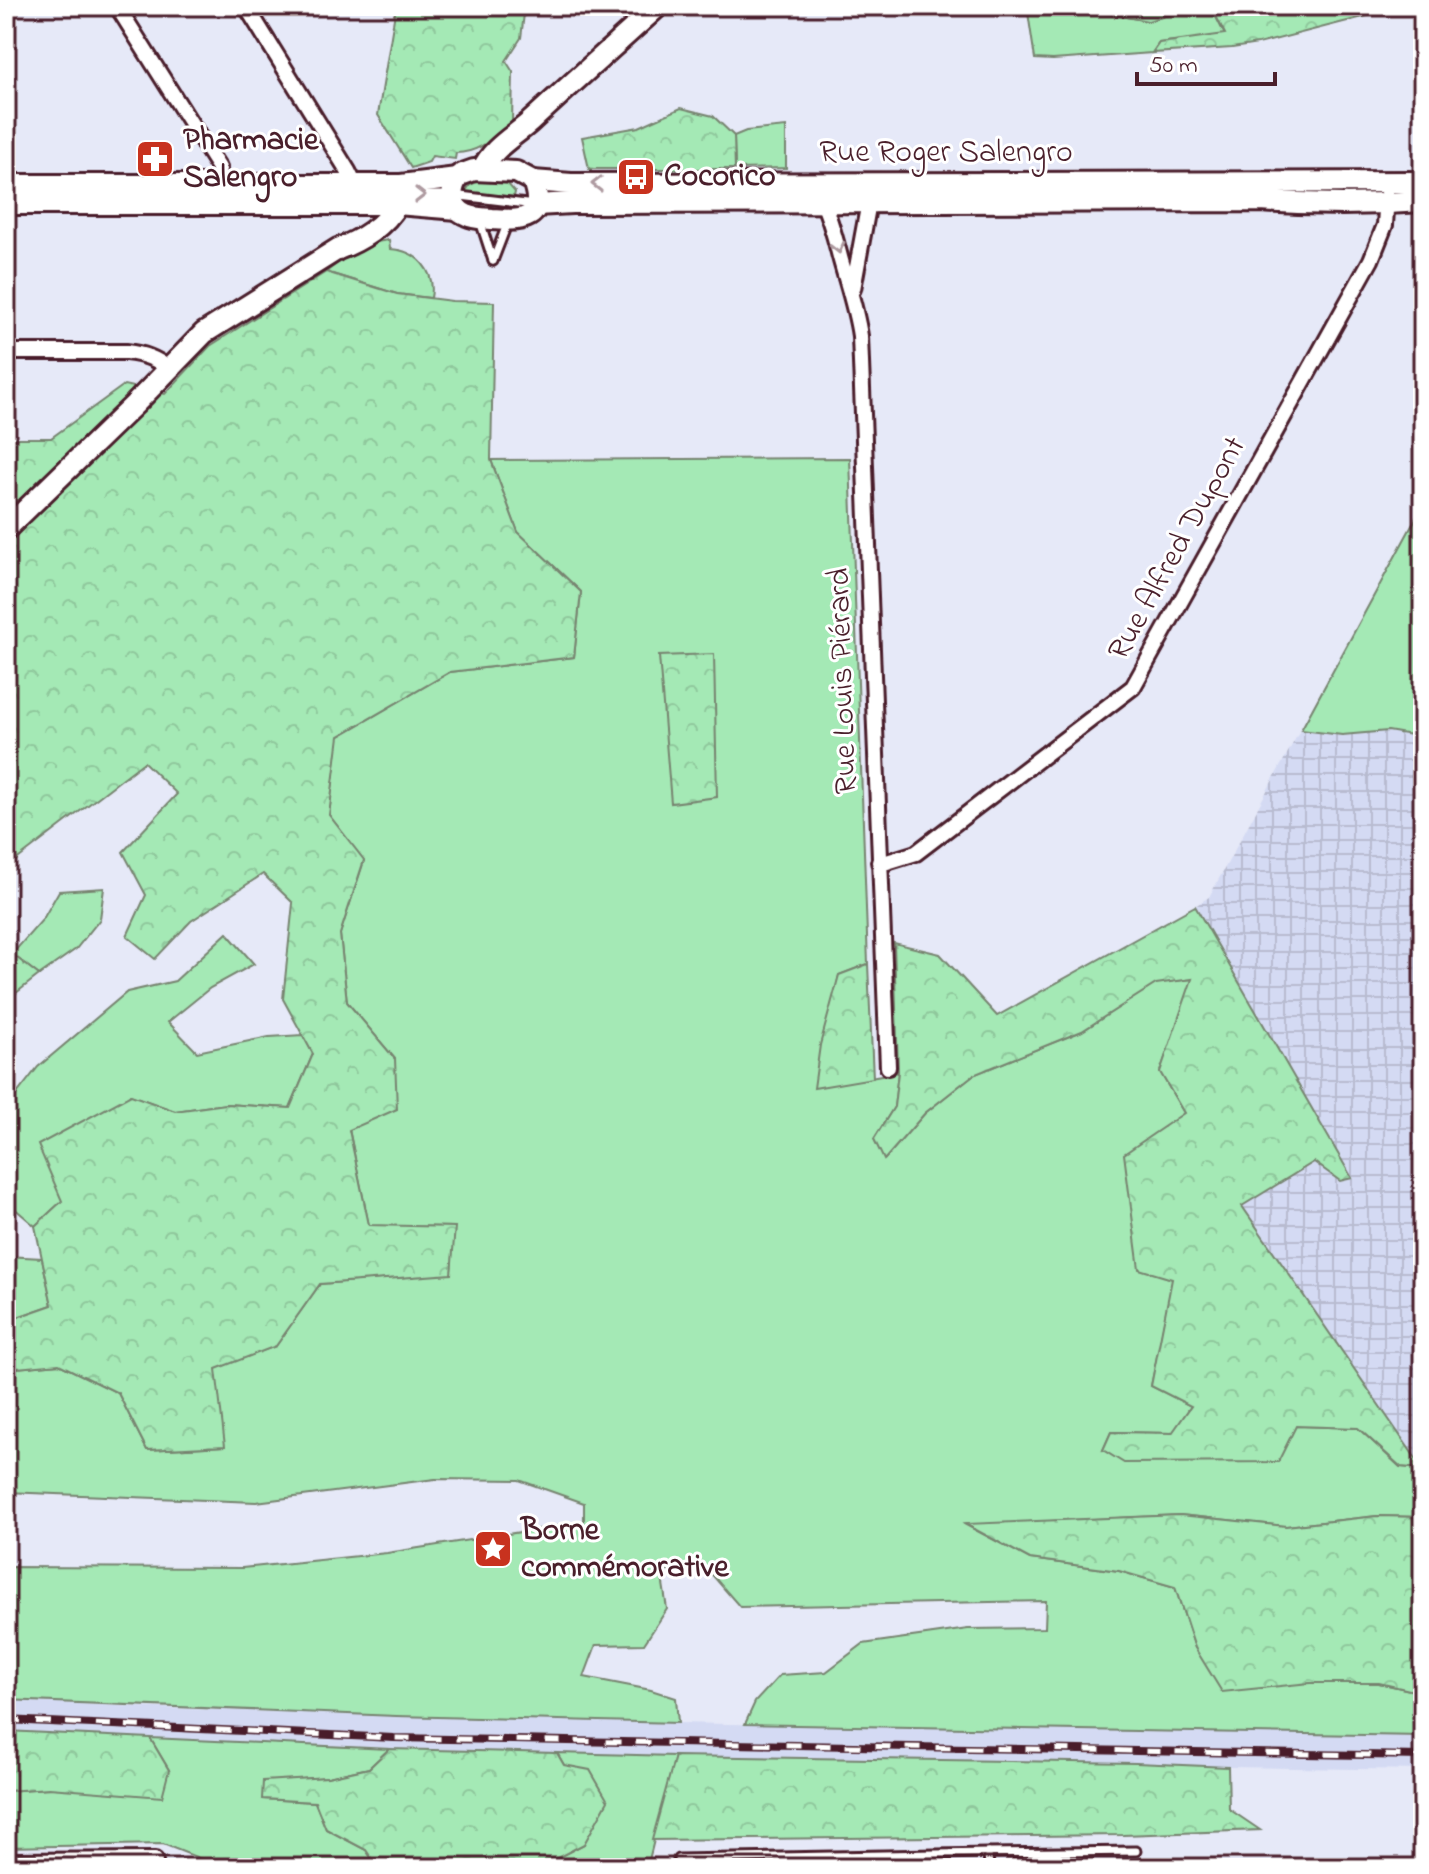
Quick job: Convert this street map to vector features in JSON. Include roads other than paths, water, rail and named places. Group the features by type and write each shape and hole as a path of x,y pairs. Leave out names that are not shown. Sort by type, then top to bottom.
{"main road":[{"path":"524,128 516,153 524,176 536,192 536,205 530,214 524,219 508,221 464,214 456,194 467,172 482,170 498,147 524,128 658,6"},
{"name":"Rue Roger Salengro","path":"482,170 571,184 1262,192"},
{"path":"1262,192 1423,182"},
{"path":"6,185 401,185 456,194"},
{"path":"1262,192 1298,204 1423,201"},
{"name":"Rue Roger Salengro","path":"536,205 823,203 1262,192"},
{"path":"6,204 347,204 456,194"},
{"path":"6,529 204,333 381,225 392,213 392,200"},
{"path":"338,249 349,235 351,214 347,204"}],"street":[{"path":"117,6 219,168 218,185"},
{"path":"246,6 355,185"},
{"name":"Rue Alfred Dupont","path":"879,862 916,853 1133,687 1371,260 1385,225 1387,182"},
{"name":"Rue Louis Piérard","path":"852,294 869,202"},
{"name":"Rue Louis Piérard","path":"823,203 852,294 860,336 888,1067"},
{"path":"6,352 126,352 143,354 169,369"},
{"path":"6,1861 130,1864 155,1860"}],"lane":[{"path":"1387,182 1423,190"},
{"path":"1031,192 1325,190"},
{"path":"730,203 750,193"},
{"path":"456,194 536,205"},
{"path":"1341,194 1387,204"},
{"path":"6,195 244,195"},
{"path":"479,218 493,261 508,221"},
{"path":"678,1859 1136,1851"},
{"path":"988,1853 989,1868"},
{"path":"787,1857 788,1868"}],"railway":[{"path":"6,1720 394,1738 1423,1756"}],"place":[{"name":"Pharmacie Salengro","path":"155,159"},
{"name":"Cocorico","path":"636,177"},
{"name":"Borne commémorative","path":"493,1549"}]}
